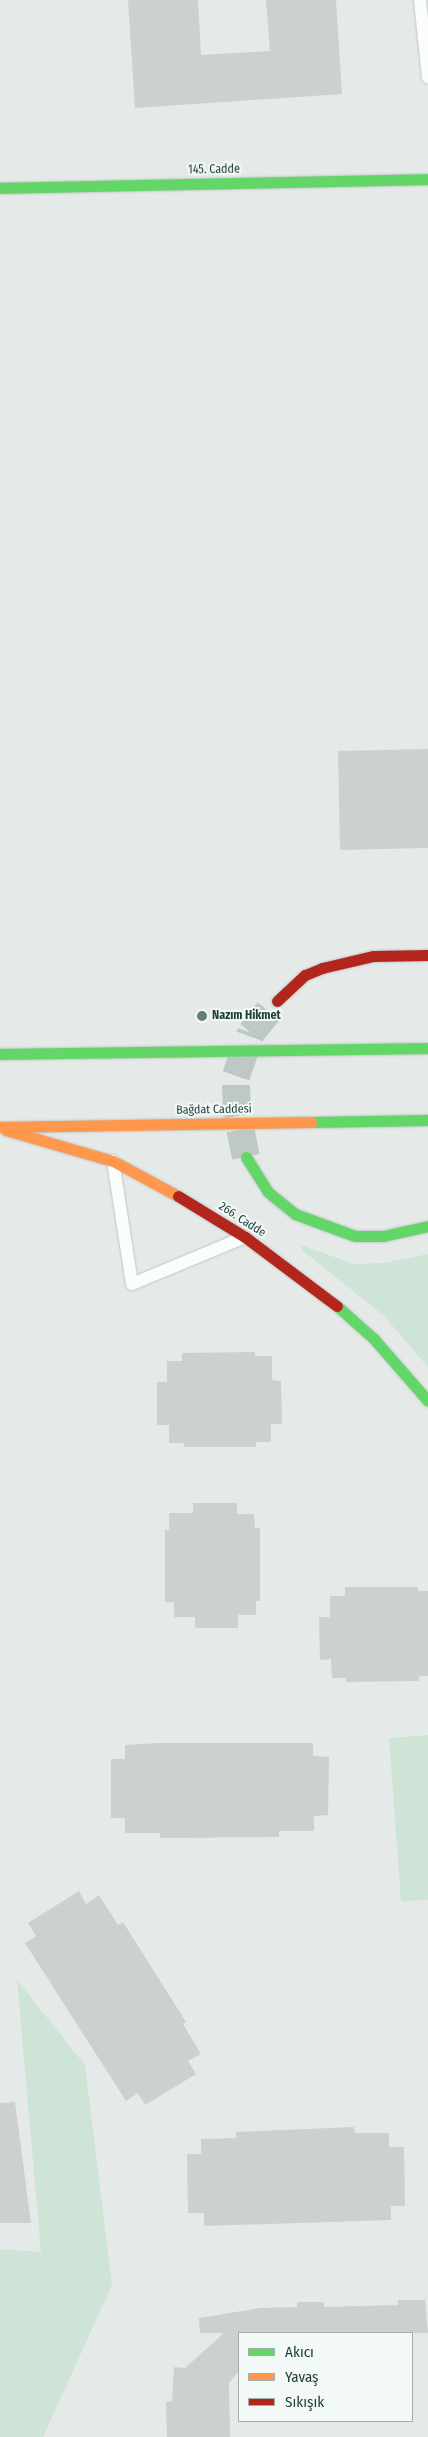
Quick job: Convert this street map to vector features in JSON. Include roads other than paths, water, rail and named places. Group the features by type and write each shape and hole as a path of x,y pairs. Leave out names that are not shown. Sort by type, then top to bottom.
{"main road":[{"name":"145. Cadde","path":"0,188 428,179"},
{"path":"277,1002 305,975 322,968 373,956 428,955"},
{"path":"0,1054 428,1048"},
{"name":"Bağdat Caddesi","path":"0,1128 428,1120"},
{"name":"266. Cadde","path":"0,1128 112,1162 158,1184 245,1237 321,1292 374,1339 428,1401"},
{"path":"246,1157 268,1192 295,1214 355,1236 383,1236 428,1226"}],"lane":[{"path":"420,0 428,78"},
{"path":"112,1162 132,1284 245,1237"}],"tunnel":[{"path":"246,1157 237,1113 236,1076 251,1033 277,1001"}],"place":[{"name":"Nazım Hikmet","path":"202,1016"}]}
